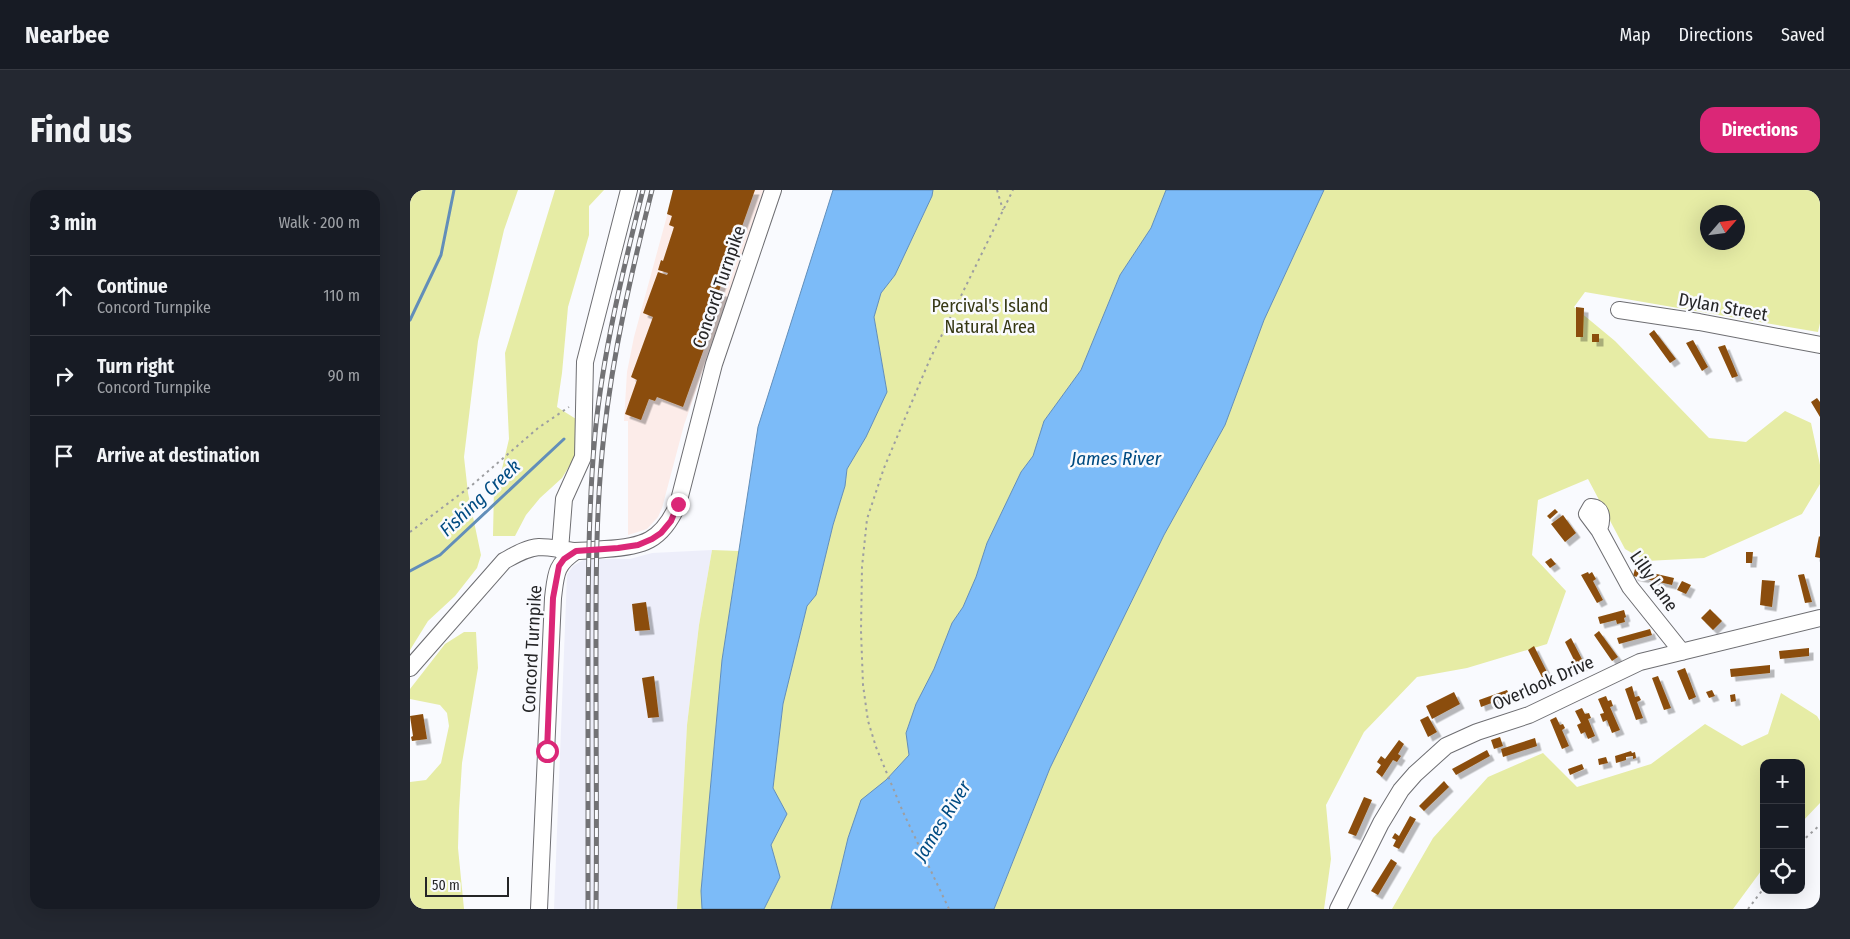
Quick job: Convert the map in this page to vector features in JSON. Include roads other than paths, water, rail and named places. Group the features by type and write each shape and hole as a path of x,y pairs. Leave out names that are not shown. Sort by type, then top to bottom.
{"street":[{"path":"410,668 504,561 520,552 539,547 568,550 564,499 583,457 585,362 629,190"},
{"name":"Concord Turnpike","path":"539,909 553,598 559,566 568,550 618,548 638,545 661,533 671,521 678,504 714,364 773,190"},
{"name":"Dylan Street","path":"1619,310 1699,322 1820,345"},
{"name":"Lilly Lane","path":"1599,530 1630,587 1682,652"},
{"name":"Overlook Drive","path":"1338,909 1381,823 1401,790 1446,746 1477,732 1529,715 1630,666 1820,618"}],"water":[{"path":"833,190 933,190 932,196 895,275 881,293 874,317 887,392 866,437 847,469 845,486 833,525 816,595 807,606 783,704 773,788 787,814 771,845 780,877 764,909 702,909 701,891 722,660 758,427"},
{"name":"James River","path":"1166,190 1324,190 1264,320 1225,425 1164,535 1050,768 994,909 831,909 848,838 861,800 886,780 909,755 906,733 916,704 934,669 952,623 963,607 976,577 987,543 1021,472 1033,456 1044,421 1081,370 1120,275 1151,228"}],"waterway":[{"name":"Fishing Creek","path":"410,320 441,255 454,190"},
{"name":"Fishing Creek","path":"410,571 440,555 564,439"}],"railway":[{"path":"588,909 588,580 595,434 608,342 643,190"},
{"path":"596,909 596,585 601,464 618,342 630,281 652,190"}],"park label":[{"name":"Percival's Island Natural Area","path":"990,316"}]}
